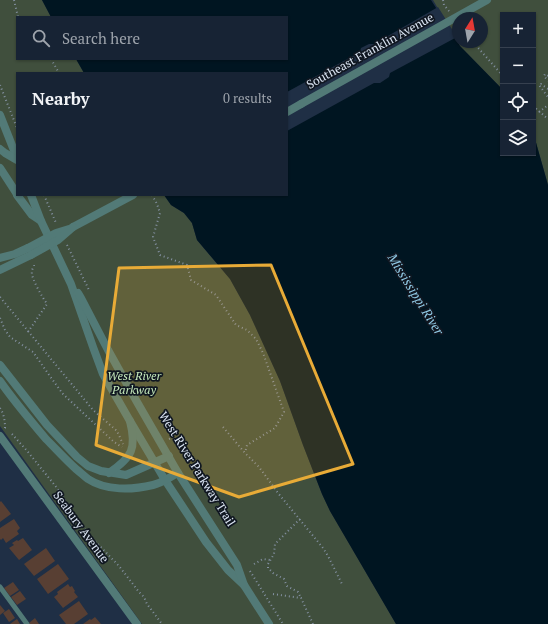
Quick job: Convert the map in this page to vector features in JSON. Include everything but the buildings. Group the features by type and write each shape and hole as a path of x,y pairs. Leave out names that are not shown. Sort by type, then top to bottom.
{"street":[{"name":"Southeast Franklin Avenue","path":"288,111 487,0"},
{"path":"0,115 16,156"},
{"path":"0,149 16,158"},
{"path":"0,168 16,193"},
{"path":"18,196 32,215 41,221"},
{"path":"31,196 41,221 71,284 103,374 165,480 206,542 228,570 244,585 270,624"},
{"path":"0,270 30,252 58,240 73,227 131,196"},
{"path":"0,258 30,252"},
{"path":"71,284 81,298 108,350 178,473 237,565 244,585"},
{"path":"0,365 47,425 77,457 88,466 109,473 126,475 169,456"},
{"path":"0,381 39,431 60,454 88,479 108,487 127,489 154,485 178,473"},
{"path":"109,473 125,461 131,451 134,443 130,421"},
{"name":"Seabury Avenue","path":"0,436 3,446 137,624"}],"lane":[{"path":"0,587 27,624"}],"path":[{"path":"14,0 18,16"},
{"path":"478,48 500,73"},
{"path":"52,60 58,72"},
{"path":"548,76 545,74 544,76 548,81"},
{"path":"548,88 540,84 539,85 548,97"},
{"path":"0,85 16,125"},
{"path":"539,112 548,105"},
{"path":"536,109 548,119"},
{"path":"153,196 160,212 153,237 160,255 187,265 191,280 216,295 236,325 247,330 256,339 263,352 284,412 275,428 247,446 245,453"},
{"path":"71,254 91,293"},
{"path":"28,332 47,304 32,274 35,264"},
{"path":"0,297 93,410 117,431 124,447 114,442 63,394 33,352 10,336 5,330 0,318"},
{"path":"0,408 5,422 5,428 28,452 45,473 57,488 79,522 144,597 147,604 162,624"},
{"path":"223,427 259,467 300,519 328,556 342,584"},
{"path":"0,432 5,428"},
{"path":"168,440 174,436"},
{"path":"300,519 275,544 274,554 268,564 268,568 273,574 284,579 287,586 298,592 313,624"},
{"path":"254,564 263,559 270,560"},
{"path":"250,571 283,624"},
{"path":"273,594 302,598"}],"highlighted area":[{"path":"271,265 353,464 239,497 96,445 119,268"}],"green space":[{"name":"West River Parkway","path":"0,0 42,0 50,16 16,16 16,60 77,60 83,72 16,72 16,196 165,196 171,205 184,213 192,223 197,240 230,279 250,315 280,381 303,445 330,511 396,624 142,624 0,426"},
{"path":"433,0 548,0 548,185 536,143 536,12 500,12 500,87 462,48 488,48 488,12 452,12 452,32"}],"water":[{"name":"Mississippi River","path":"42,0 431,0 452,33 452,48 462,48 500,87 500,156 536,156 536,143 548,185 548,624 396,624 330,511 303,445 280,381 250,315 230,279 197,240 192,223 184,213 171,205 165,196 288,196 288,72 83,72 77,60 288,60 288,16 50,16"}],"pier":[{"path":"438,7 452,29 452,40 390,73 389,77 380,83 374,83 288,130 288,91 360,52 361,48 369,44 374,44"}]}
